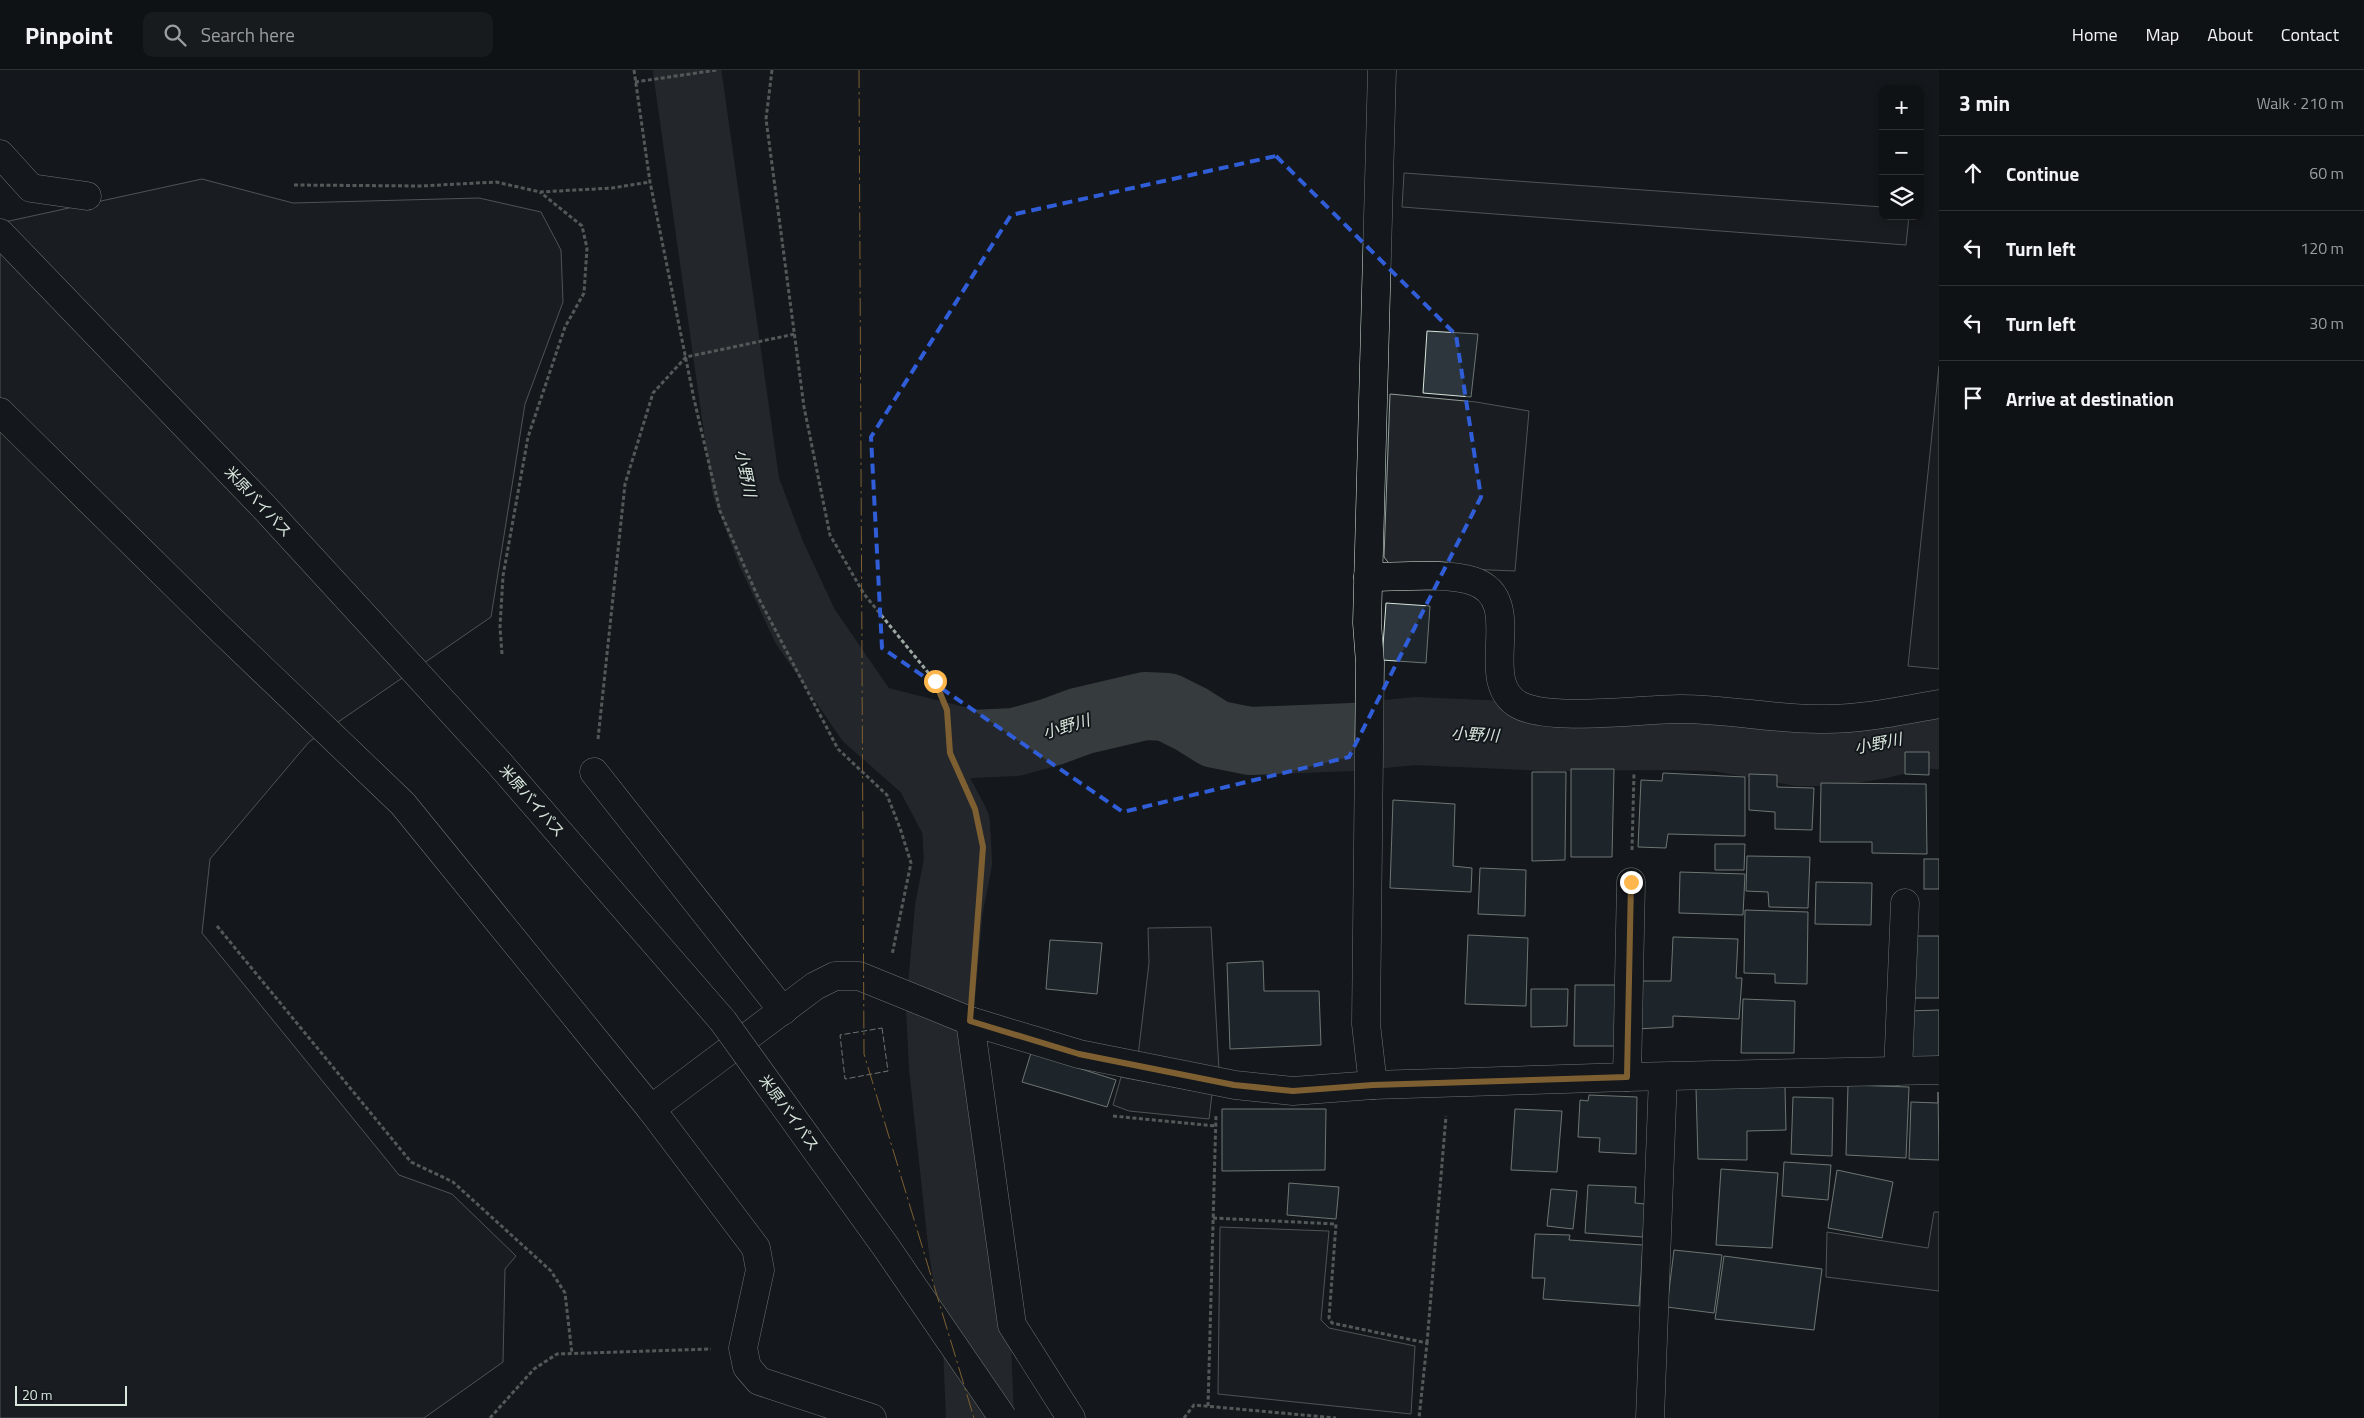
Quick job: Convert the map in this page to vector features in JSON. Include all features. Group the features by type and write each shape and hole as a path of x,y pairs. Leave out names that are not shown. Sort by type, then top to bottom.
{"main road":[{"path":"1373,1085 1366,1024 1369,739 1368,577 1382,70"},
{"path":"0,154 31,188 87,196"},
{"name":"米原バイパス","path":"0,233 264,507 499,763 723,1021 886,1246 1003,1418"},
{"path":"0,412 211,620 403,804 651,1109 756,1248 760,1270 743,1348 747,1367 759,1381 872,1418"},
{"path":"1368,577 1446,577 1473,581 1494,594 1500,615 1499,658 1503,687 1518,704 1543,713 1681,709 1819,719 1869,717 1939,704"},
{"path":"594,772 783,1011"},
{"path":"1627,1077 1631,882"},
{"path":"1898,1071 1905,903"},
{"path":"651,1109 815,986 835,976 858,976 916,1001 965,1019 1079,1054 1217,1082 1293,1091 1373,1085 1939,1070"},
{"path":"965,1019 1012,1324 1071,1418"},
{"path":"1650,1418 1663,1077"}],"path":[{"path":"634,70 650,182 720,511 757,595 838,749 887,796 900,828 911,864 906,895 885,987"},
{"path":"635,82 717,70"},
{"path":"772,70 766,119 804,407 830,535 864,594 935,681 947,710 950,753 975,809 983,847 965,1019"},
{"path":"294,185 421,186 496,182 540,192 612,188 650,182"},
{"path":"502,654 500,627 504,576 528,437 565,327 584,293 587,248 582,226 540,192"},
{"path":"594,772 625,484 653,393 686,358 794,334"},
{"path":"1631,882 1634,773"},
{"path":"218,926 411,1162 453,1182 551,1271 565,1293 572,1354"},
{"path":"1208,1406 1217,1082"},
{"path":"1420,1418 1448,1083"},
{"path":"1113,1116 1216,1126"},
{"path":"1212,1218 1336,1224 1329,1318 1332,1323 1427,1343"},
{"path":"490,1418 534,1370 557,1354 743,1348"},
{"path":"1184,1418 1194,1405 1336,1418"}],"highlighted area":[{"path":"1276,156 1456,335 1481,497 1349,757 1123,812 882,648 871,437 1011,215"}],"shaded area":[{"path":"1404,173 1879,207 1879,220 1909,220 1906,245 1402,207"},
{"path":"202,179 293,203 479,198 541,212 561,250 563,302 525,404 491,617 309,742 210,859 202,933 399,1175 452,1194 516,1256 505,1269 503,1362 424,1418 0,1418 0,223"},
{"path":"1939,366 1939,669 1908,666"},
{"path":"1390,394 1476,402 1529,411 1515,571 1391,566 1384,557"},
{"path":"1211,927 1219,1070 1138,1056 1149,963 1148,928"},
{"path":"1121,1077 1212,1094 1209,1119 1129,1111 1113,1105"},
{"path":"1934,1212 1939,1212 1939,1291 1826,1277 1827,1232 1928,1248"},
{"path":"1220,1227 1329,1231 1321,1320 1329,1328 1415,1346 1411,1414 1218,1394"}],"building":[{"path":"1427,331 1478,334 1471,397 1423,393"},
{"path":"1386,603 1430,606 1426,663 1382,660"},
{"path":"1905,752 1929,752 1929,775 1905,774"},
{"path":"1571,769 1614,769 1612,857 1571,857"},
{"path":"1532,772 1566,772 1565,860 1532,861"},
{"path":"1663,773 1745,777 1745,836 1668,834 1666,848 1638,847 1641,780 1662,781"},
{"path":"1749,774 1777,775 1777,787 1814,788 1812,830 1775,829 1775,812 1749,810"},
{"path":"1821,783 1926,784 1927,854 1872,853 1872,842 1820,842"},
{"path":"1393,800 1455,804 1453,866 1472,868 1471,892 1390,888"},
{"path":"1715,844 1745,844 1744,870 1715,870"},
{"path":"1747,856 1810,857 1808,908 1769,907 1768,892 1746,891"},
{"path":"1924,859 1939,859 1939,889 1924,889"},
{"path":"1480,868 1526,870 1525,916 1478,914"},
{"path":"1680,872 1745,874 1743,915 1679,913"},
{"path":"1816,882 1872,883 1871,925 1815,924"},
{"path":"1745,910 1808,912 1807,984 1775,983 1775,974 1744,973"},
{"path":"1468,935 1528,938 1526,1006 1465,1004"},
{"path":"1915,936 1939,936 1939,998 1914,998"},
{"path":"1673,937 1738,939 1736,978 1742,978 1739,1019 1673,1016 1673,1027 1637,1029 1637,981 1671,981"},
{"path":"1050,940 1102,943 1097,994 1046,989"},
{"path":"1263,961 1264,991 1319,991 1321,1045 1230,1049 1227,963"},
{"path":"1575,985 1621,985 1620,1046 1574,1046"},
{"path":"1531,989 1568,989 1567,1026 1531,1027"},
{"path":"1743,999 1795,1001 1794,1053 1741,1053"},
{"path":"1939,1010 1939,1059 1910,1061 1907,1011"},
{"path":"1031,1053 1116,1080 1107,1107 1022,1082"},
{"path":"1848,1085 1909,1087 1906,1158 1846,1155"},
{"path":"1785,1087 1786,1130 1747,1131 1747,1160 1698,1159 1696,1088"},
{"path":"1938,1092 1939,1160 1909,1159 1911,1102 1938,1103"},
{"path":"1589,1095 1637,1097 1636,1154 1599,1152 1600,1138 1578,1137 1580,1100 1588,1101"},
{"path":"1793,1097 1833,1098 1832,1156 1791,1154"},
{"path":"1222,1109 1326,1109 1325,1170 1222,1171"},
{"path":"1515,1109 1562,1111 1557,1172 1511,1170"},
{"path":"1784,1162 1831,1165 1828,1200 1782,1196"},
{"path":"1721,1169 1778,1173 1772,1248 1716,1245"},
{"path":"1837,1170 1893,1182 1882,1238 1828,1228"},
{"path":"1289,1183 1339,1187 1336,1219 1287,1215"},
{"path":"1588,1185 1636,1187 1635,1203 1645,1204 1643,1237 1585,1233"},
{"path":"1551,1189 1577,1191 1573,1229 1547,1226"},
{"path":"1535,1234 1570,1235 1569,1240 1643,1245 1639,1306 1543,1299 1545,1278 1532,1278"},
{"path":"1674,1250 1722,1255 1714,1313 1667,1307"},
{"path":"1724,1256 1822,1269 1814,1330 1715,1319"}],"waterway":[{"path":"687,70 746,487 771,553 805,626 868,718 928,771 956,824 958,862 949,908 940,1008 943,1067 962,1243 977,1345 980,1418"},
{"name":"小野川","path":"876,720 972,744 1015,742 1081,721 1145,706 1167,707 1215,734 1250,741 1352,737 1416,731 1548,737 1716,737 1799,752 1831,752 1879,745 1923,734 1939,735"}],"fence":[{"path":"882,1028 888,1071 845,1079 840,1035 882,1028"}],"power":[{"path":"859,70 864,1054 974,1418"}],"route":[{"path":"935,681 947,710 950,753 975,809 983,847 970,1021 1079,1054 1171,1074 1234,1085 1293,1091 1373,1085 1627,1077 1631,882"}]}
